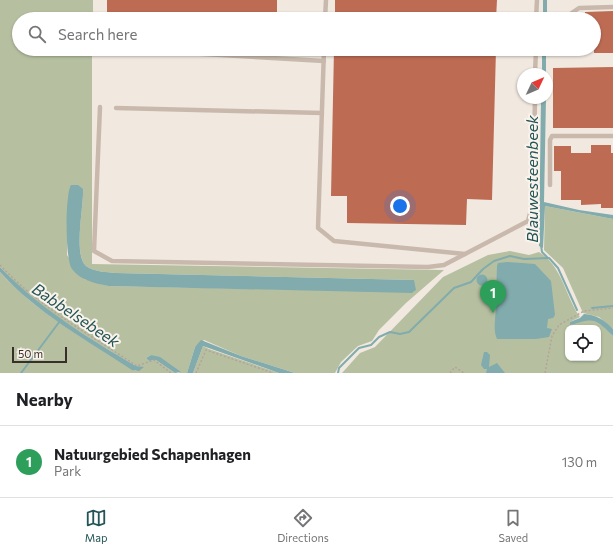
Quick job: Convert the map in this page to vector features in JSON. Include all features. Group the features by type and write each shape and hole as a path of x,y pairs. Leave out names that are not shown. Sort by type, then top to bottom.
{"lane":[{"path":"325,12 326,0"},
{"path":"536,12 537,0"},
{"path":"573,12 579,8 613,8"},
{"path":"237,56 324,61"},
{"path":"324,56 318,228 334,242 465,254"},
{"path":"535,68 536,56"},
{"path":"100,107 94,251 112,261 428,267 444,265 528,221 533,202 535,104"},
{"path":"116,108 322,113"},
{"path":"550,185 550,140 552,136 613,136"}],"path":[{"path":"0,265 18,285 45,305 137,366 154,360 171,373"},
{"path":"545,373 552,336 559,325 584,311 613,308"},
{"path":"196,373 206,350 273,373"},
{"path":"450,372 456,367 464,373"}],"green space":[{"path":"0,0 93,0 93,12 12,12 12,56 92,56 92,264 444,270 406,303 379,330 372,341 358,346 341,362 335,373 295,373 241,356 204,340 195,347 187,373 180,373 151,355 146,358 149,361 156,360 175,373 0,373 0,272 14,287 64,326 136,371 140,367 118,356 64,321 14,282 0,267","holes":["83,189 80,251 82,260 86,266 97,271 116,273 414,280 414,292 108,286 84,279 67,255 68,196"]},
{"path":"545,206 613,219 613,329 599,317 583,313 563,268 544,250"},
{"path":"510,251 529,255 539,252 547,258 559,274 580,317 570,322 570,325 586,319 594,320 601,324 613,336 613,373 342,373 360,353 375,347 443,277 488,255"},
{"path":"203,346 209,349 279,373 193,373"}],"water":[{"path":"543,0 547,0 547,12 543,12"},
{"path":"542,56 546,56 546,68 542,68"},
{"path":"541,104 546,104 544,202 579,210 613,215 613,219 545,206 543,248 539,246"},
{"path":"71,185 78,185 83,189 80,251 82,260 86,266 93,269 116,273 414,280 416,290 412,293 108,286 93,282 75,273 70,263 67,241 67,213"},
{"path":"507,262 535,264 551,281 555,315 553,318 548,319 547,328 552,329 549,337 536,339 497,339 495,334 496,308 494,301 496,294 497,266 498,263"},
{"path":"0,267 47,309 64,321 136,366 144,367 139,371 132,370 63,325 14,287 0,272"},
{"path":"482,274 486,276 488,280 486,284 482,286 478,284 476,280 478,276"},
{"path":"584,314 597,317 613,329 613,336 597,322 589,320 570,325 570,322 580,318"},
{"path":"201,340 241,356 295,373 279,373 203,346 193,373 187,373 195,347"},
{"path":"484,352 487,352 490,355 489,367 497,363 505,373 486,373 487,369 484,369 481,365"},
{"path":"151,355 160,357 181,372 175,373 156,360 149,361 146,358"}],"building":[{"path":"107,0 277,0 277,12 107,12"},
{"path":"335,0 497,0 496,12 335,12"},
{"path":"613,11 613,53 601,53 601,12 585,12"},
{"path":"334,56 496,56 492,200 467,199 466,225 347,223 347,196 331,196"},
{"path":"613,67 613,128 553,128 553,68"},
{"path":"591,145 611,145 611,153 613,153 613,208 601,208 601,204 581,205 581,200 561,200 561,171 554,171 554,146 571,146 571,153 591,153"}],"waterway":[{"name":"Blauwesteenbeek","path":"541,245 542,252 548,258"},
{"name":"Babbelsebeek","path":"338,373 339,368 359,348 371,345 379,337 390,332 400,334 409,332 454,288 471,282 483,269 494,261 510,256 524,259 549,258 558,268 577,310"},
{"path":"592,308 613,306"},
{"path":"21,373 60,321"}],"place":[{"name":"Natuurgebied Schapenhagen","path":"493,313"}]}
